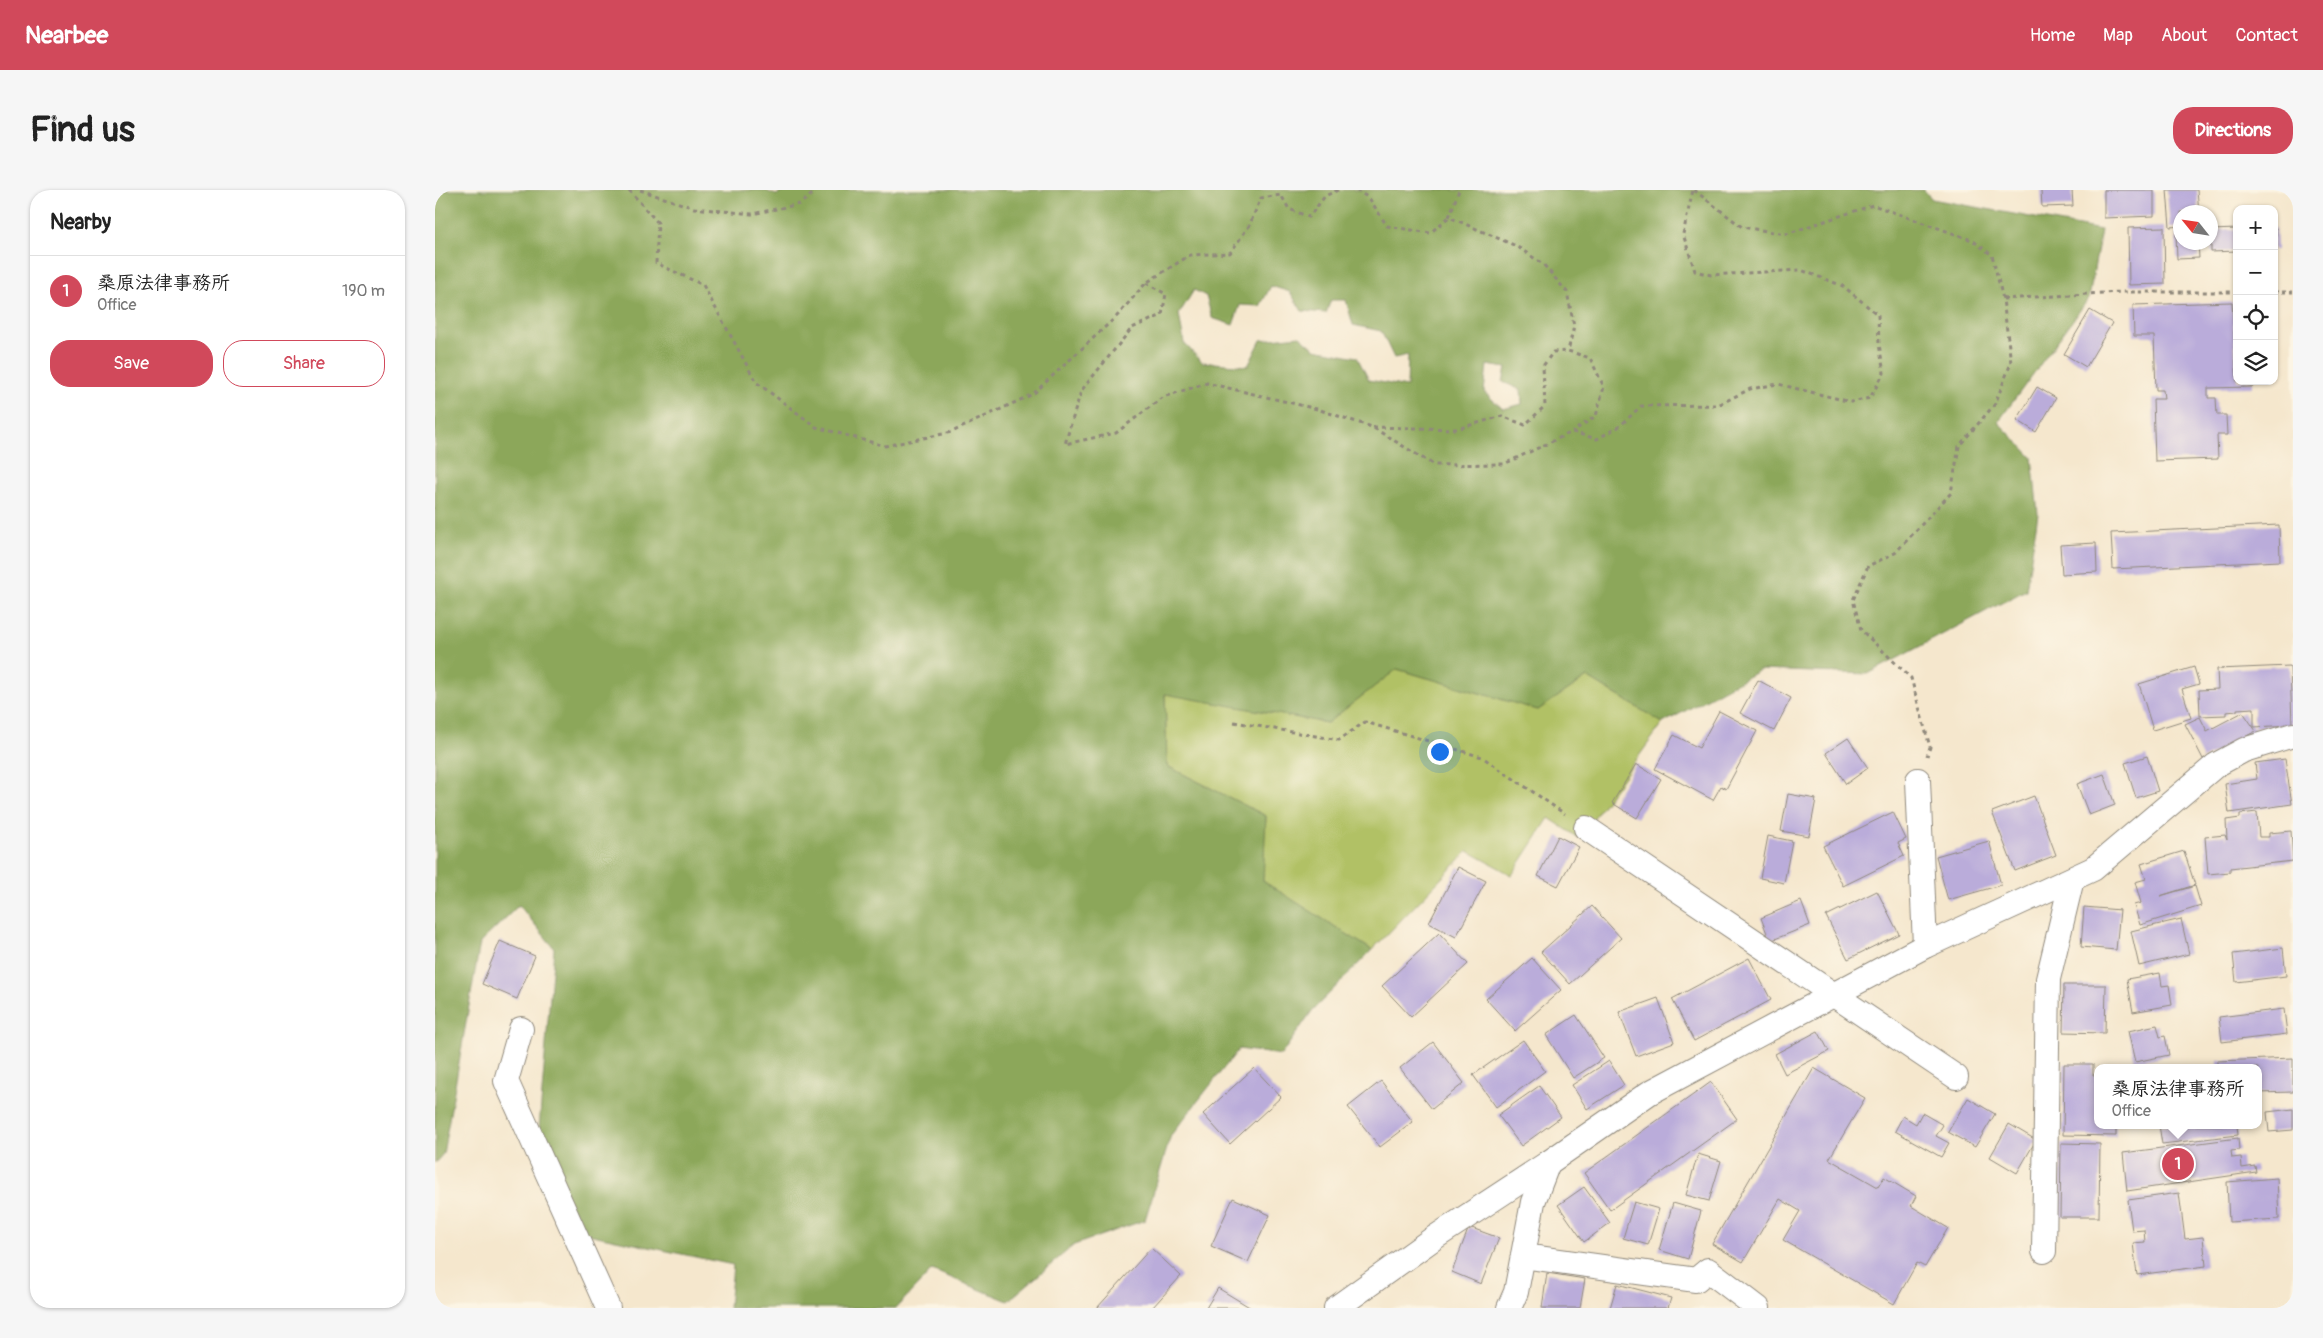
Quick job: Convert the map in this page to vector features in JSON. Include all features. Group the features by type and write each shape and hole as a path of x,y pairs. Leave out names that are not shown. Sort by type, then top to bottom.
{"street":[{"path":"1336,1308 1434,1238 1649,1093 1925,946 2093,869 2216,765 2244,750 2293,735"},
{"path":"1918,780 1925,946"},
{"path":"1586,828 1956,1077"},
{"path":"2044,1251 2049,979 2072,879"},
{"path":"521,1028 506,1081 608,1308"},
{"path":"1509,1308 1516,1292 1533,1202 1547,1163"},
{"path":"1523,1256 1697,1280 1708,1270 1758,1308"}],"path":[{"path":"629,190 658,223 657,263 703,284 756,382 816,427 885,446 952,432 1033,394 1117,316 1146,282 1190,256 1230,253 1249,226 1261,198 1281,195 1289,209 1309,217 1325,196 1338,190"},
{"path":"640,190 694,208 753,214 800,204 817,190"},
{"path":"1356,190 1369,198 1387,226 1430,233 1449,217 1459,190"},
{"path":"1572,432 1597,439 1621,426 1641,406 1719,405 1750,390 1778,384 1851,402 1870,398 1884,373 1879,344 1878,315 1843,286 1801,270 1711,275 1695,271 1683,234 1694,190 1742,227 1786,234 1873,205 1973,240 1992,255 2003,299 2011,363 1995,404 1959,446 1951,493 1895,553 1868,566 1853,600 1861,630 1911,678 1931,747 1918,780"},
{"path":"1449,217 1516,246 1543,264 1567,292 1574,326 1569,351"},
{"path":"1146,282 1166,294 1162,315 1132,328 1081,391 1065,444 1116,433 1163,397 1207,383 1317,409 1372,427 1434,465 1504,464 1572,432 1596,416 1604,387 1590,358 1569,351 1553,352 1543,366 1545,406 1525,424 1502,416 1457,429 1372,427"},
{"path":"2003,299 2121,292 2233,292"},
{"path":"2278,292 2293,292"},
{"path":"1234,722 1339,740 1365,722 1481,757 1586,828"}],"green space":[{"path":"435,190 764,190 776,195 788,190 1924,190 1932,199 2101,230 2089,298 1998,422 2032,457 2038,514 2026,590 1868,674 1760,670 1663,723 1587,677 1538,710 1397,669 1327,723 1165,694 1167,766 1266,816 1263,881 1372,950 1312,1011 1281,1055 1239,1049 1171,1135 1145,1220 1074,1245 1008,1301 932,1270 896,1308 729,1308 733,1265 569,1230 537,1152 554,948 519,905 480,943 443,1154 435,1163","holes":["1271,286 1290,292 1302,311 1326,313 1331,300 1346,300 1353,325 1381,331 1394,358 1408,355 1407,387 1369,380 1357,357 1315,349 1300,336 1261,340 1248,366 1202,362 1184,343 1179,314 1194,290 1206,296 1212,318 1233,325 1240,305 1260,306","1487,365 1506,368 1503,382 1521,390 1522,404 1503,409 1484,392"]},
{"path":"1397,669 1538,710 1587,677 1663,723 1579,838 1549,818 1512,875 1468,851 1372,950 1262,881 1266,816 1167,766 1165,693 1327,723"}],"building":[{"path":"2041,190 2072,190 2073,206 2042,207"},
{"path":"2104,190 2154,190 2154,216 2104,218"},
{"path":"2167,190 2197,190 2198,205 2173,205 2173,227 2170,227"},
{"path":"2164,227 2165,284 2129,285 2128,228"},
{"path":"2233,229 2233,251 2211,252 2211,250 2218,250 2218,230"},
{"path":"2177,250 2198,250 2199,258 2177,259"},
{"path":"2232,302 2233,385 2253,385 2253,387 2208,388 2208,398 2216,398 2217,415 2226,415 2227,435 2217,435 2218,459 2155,461 2153,399 2164,399 2163,390 2156,390 2154,336 2134,336 2133,305"},
{"path":"2090,310 2112,323 2086,367 2064,354"},
{"path":"2037,387 2056,398 2036,432 2017,420"},
{"path":"2279,525 2280,561 2113,569 2111,533"},
{"path":"2096,543 2097,572 2062,574 2060,545"},
{"path":"2290,666 2292,725 2254,727 2254,708 2237,709 2237,711 2226,712 2226,715 2200,716 2199,690 2218,689 2217,669"},
{"path":"2194,667 2199,684 2182,689 2191,718 2153,730 2139,684"},
{"path":"1758,680 1791,698 1774,731 1740,713"},
{"path":"1719,711 1757,731 1726,789 1721,786 1713,800 1655,769 1674,735 1699,748"},
{"path":"2243,712 2256,731 2203,759 2185,724 2200,717 2207,731"},
{"path":"1848,738 1868,768 1846,784 1826,753"},
{"path":"2147,756 2158,791 2136,798 2125,763"},
{"path":"2285,759 2292,804 2229,813 2225,784 2257,779 2255,763"},
{"path":"1636,764 1661,779 1637,818 1612,803"},
{"path":"2104,774 2115,805 2089,815 2077,784"},
{"path":"1788,794 1816,799 1809,836 1781,831"},
{"path":"2034,796 2056,855 2015,871 1992,812"},
{"path":"1893,812 1906,839 1898,843 1904,856 1843,886 1823,846"},
{"path":"2257,812 2259,837 2269,837 2269,833 2291,831 2293,861 2230,868 2230,872 2208,874 2205,837 2225,835 2227,840 2226,820 2240,818 2240,814"},
{"path":"1558,836 1579,847 1558,886 1538,876"},
{"path":"1768,836 1792,841 1784,883 1760,878"},
{"path":"1989,841 2001,885 1948,900 1936,856"},
{"path":"2184,851 2195,885 2160,896 2195,886 2201,906 2140,925 2134,905 2141,903 2135,882 2146,879 2141,864"},
{"path":"1458,867 1486,881 1456,937 1429,923"},
{"path":"1877,891 1899,934 1848,959 1826,916"},
{"path":"1801,901 1810,925 1770,941 1761,918"},
{"path":"1592,906 1621,938 1570,984 1541,952"},
{"path":"2084,907 2120,910 2116,950 2081,947"},
{"path":"2181,919 2189,954 2139,966 2131,931"},
{"path":"1439,933 1468,964 1411,1017 1382,986"},
{"path":"500,941 535,956 517,999 482,984"},
{"path":"2283,948 2286,976 2236,982 2233,954"},
{"path":"1532,958 1561,990 1515,1031 1486,999"},
{"path":"1749,958 1771,1000 1694,1041 1672,999"},
{"path":"2160,973 2162,986 2169,985 2172,1005 2133,1012 2127,979"},
{"path":"2064,985 2106,985 2105,1033 2063,1032"},
{"path":"1658,998 1674,1042 1636,1056 1619,1012"},
{"path":"2284,1009 2287,1034 2222,1042 2219,1017"},
{"path":"1576,1015 1604,1058 1573,1078 1546,1035"},
{"path":"2157,1025 2160,1037 2165,1036 2169,1055 2135,1062 2128,1031"},
{"path":"1818,1031 1829,1051 1785,1074 1775,1054"},
{"path":"1523,1040 1545,1071 1496,1107 1473,1075"},
{"path":"1433,1042 1464,1083 1432,1109 1400,1068"},
{"path":"2293,1058 2293,1092 2262,1093 2262,1064 2217,1064 2217,1061"},
{"path":"1609,1061 1624,1085 1587,1109 1572,1085"},
{"path":"2064,1064 2093,1064 2094,1129 2116,1129 2116,1136 2063,1135"},
{"path":"1254,1068 1281,1097 1230,1144 1203,1114"},
{"path":"1814,1068 1865,1098 1829,1159 1878,1187 1884,1177 1916,1196 1911,1206 1948,1228 1925,1267 1917,1263 1894,1304 1783,1240 1800,1211 1780,1199 1743,1262 1712,1244"},
{"path":"1381,1081 1413,1122 1380,1147 1348,1107"},
{"path":"1711,1082 1737,1119 1610,1210 1584,1173"},
{"path":"1539,1086 1561,1117 1521,1146 1498,1115"},
{"path":"1968,1098 1995,1114 1975,1147 1948,1132"},
{"path":"2293,1109 2293,1130 2269,1132 2267,1112"},
{"path":"1922,1113 1943,1125 1936,1136 1949,1143 1941,1157 1895,1131 1903,1116 1916,1124"},
{"path":"2009,1124 2036,1140 2017,1173 1990,1157"},
{"path":"2160,1129 2237,1129 2238,1135 2162,1144"},
{"path":"2238,1138 2239,1150 2231,1151 2232,1158 2241,1157 2242,1168 2255,1166 2256,1172 2127,1191 2123,1153"},
{"path":"2061,1143 2100,1144 2099,1217 2060,1217"},
{"path":"1698,1154 1721,1161 1709,1201 1686,1195"},
{"path":"2277,1178 2279,1219 2229,1222 2227,1182"},
{"path":"1584,1187 1610,1223 1584,1242 1558,1205"},
{"path":"2179,1193 2185,1239 2203,1237 2206,1266 2137,1275 2133,1243 2145,1242 2144,1230 2132,1231 2128,1200"},
{"path":"1233,1198 1270,1215 1248,1262 1211,1246"},
{"path":"1634,1202 1659,1209 1648,1245 1623,1238"},
{"path":"1673,1203 1701,1211 1688,1259 1659,1250"},
{"path":"1469,1227 1499,1238 1481,1284 1452,1272"},
{"path":"1151,1248 1181,1276 1152,1308 1097,1308"},
{"path":"1547,1273 1585,1279 1580,1308 1542,1308"},
{"path":"1617,1284 1671,1298 1668,1308 1610,1308"},
{"path":"1218,1288 1251,1308 1206,1308"}],"place":[{"name":"桑原法律事務所","path":"2178,1164"}]}
